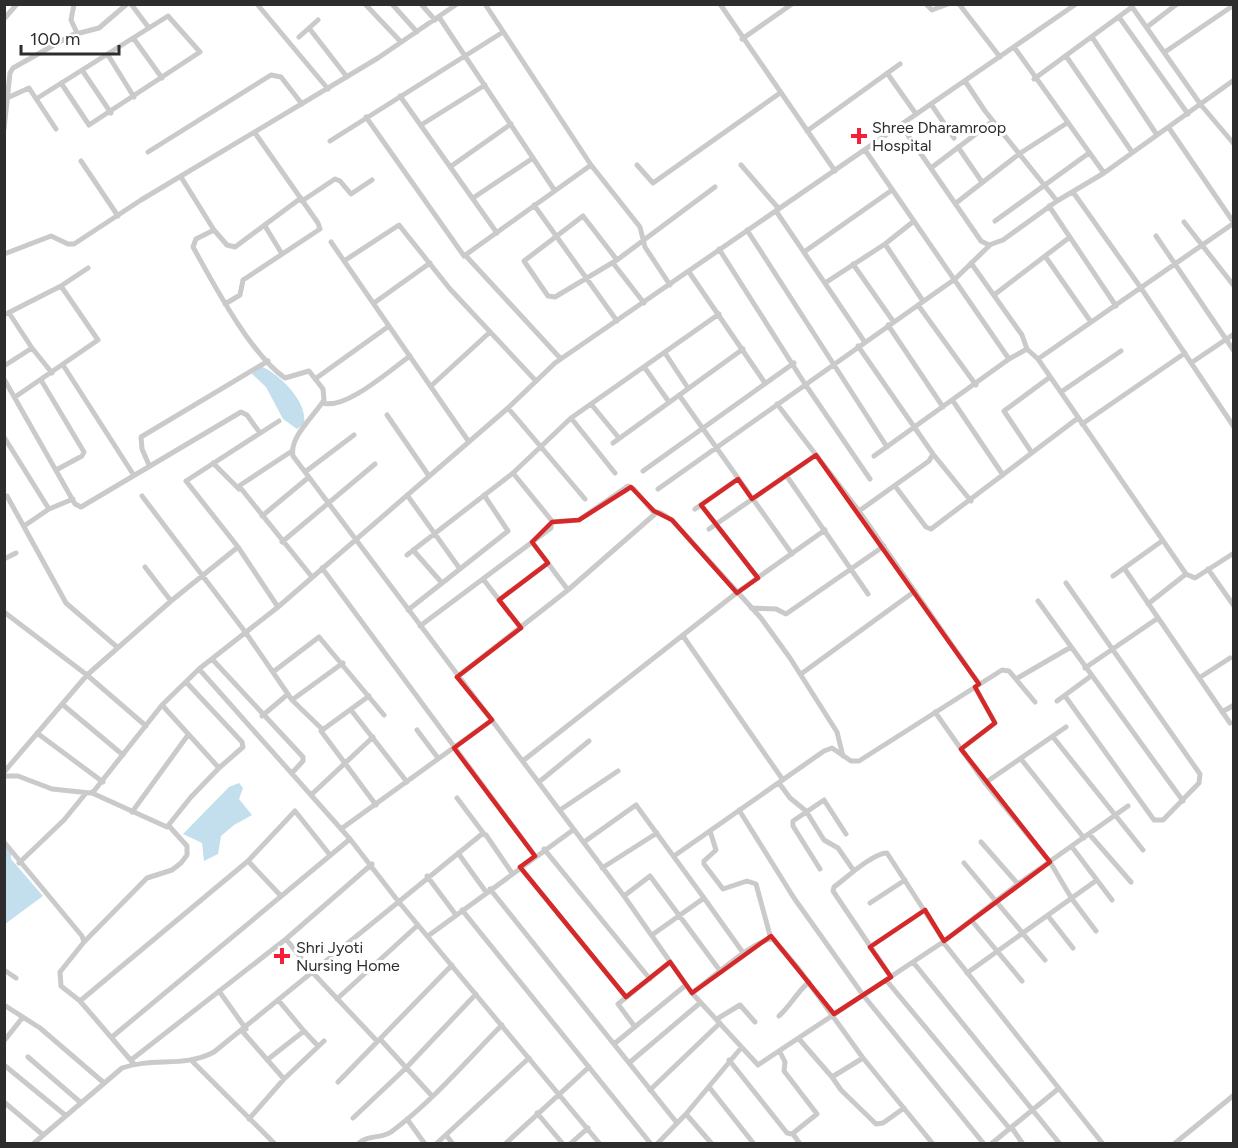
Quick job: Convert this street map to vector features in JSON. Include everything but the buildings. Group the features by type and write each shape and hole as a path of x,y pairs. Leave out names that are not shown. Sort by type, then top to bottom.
{"street":[{"path":"4,19 17,4"},
{"path":"74,4 70,20 77,33"},
{"path":"4,129 10,73 13,68 77,33 99,28 129,4 149,28"},
{"path":"257,4 328,89"},
{"path":"365,4 401,42"},
{"path":"392,4 417,32"},
{"path":"421,4 437,18 555,191"},
{"path":"4,254 51,236 68,244 74,244 328,89 457,4"},
{"path":"485,4 591,165 640,228 645,247 670,285"},
{"path":"720,4 835,171"},
{"path":"742,39 792,4"},
{"path":"926,4 932,10 948,4"},
{"path":"959,4 1000,57"},
{"path":"19,863 103,782 162,705 199,669 278,607 508,408 561,358 1076,4"},
{"path":"1147,27 1177,4"},
{"path":"1165,52 1233,5"},
{"path":"1034,79 1131,6 1201,105 1233,144"},
{"path":"36,99 61,83 82,70 134,39 149,28 170,16 200,52 111,113 87,125 61,83"},
{"path":"1119,17 1188,114"},
{"path":"299,37 318,20"},
{"path":"309,28 347,77"},
{"path":"330,141 503,32"},
{"path":"1092,37 1157,135"},
{"path":"134,39 162,78"},
{"path":"1014,47 1034,79 1104,173"},
{"path":"108,55 134,97"},
{"path":"1066,56 1132,152"},
{"path":"807,131 900,64"},
{"path":"82,70 111,113"},
{"path":"887,73 916,114"},
{"path":"148,152 271,75 281,77 302,105"},
{"path":"658,489 864,341 955,279 990,245 1003,240 1057,201 1104,173 1233,80"},
{"path":"965,81 993,121 1057,201"},
{"path":"421,125 484,85"},
{"path":"7,98 28,88 56,129"},
{"path":"637,165 653,183 780,93"},
{"path":"400,96 497,233"},
{"path":"931,104 954,138"},
{"path":"366,117 460,254 466,256 561,358"},
{"path":"932,168 993,121"},
{"path":"956,203 1019,154 1067,123"},
{"path":"450,166 511,124"},
{"path":"901,125 981,241 990,245"},
{"path":"1038,359 1233,223 1169,128"},
{"path":"225,304 240,295 243,280 320,229 302,199 255,134"},
{"path":"958,147 982,182"},
{"path":"865,150 1009,358"},
{"path":"995,221 1089,153"},
{"path":"473,198 533,158"},
{"path":"81,161 118,216"},
{"path":"466,256 591,165"},
{"path":"741,165 778,210 864,341"},
{"path":"181,177 214,231 233,248 302,199 335,179 340,181 351,194 372,180"},
{"path":"644,303 615,261 584,216 525,257 524,263 551,297 586,280 615,261 715,187"},
{"path":"804,252 892,190"},
{"path":"1073,192 1141,288 1233,427"},
{"path":"534,205 617,321"},
{"path":"1050,206 1116,306"},
{"path":"825,283 885,244 914,221"},
{"path":"1184,222 1233,286"},
{"path":"344,261 397,224 401,226 490,332 536,381"},
{"path":"266,226 282,254"},
{"path":"747,230 887,447"},
{"path":"214,231 196,239 193,247 225,304 283,377 305,370 315,379 326,397 298,436 292,451 242,482 239,489"},
{"path":"1156,236 1233,351"},
{"path":"994,295 1070,237"},
{"path":"331,242 469,442"},
{"path":"885,244 920,303 976,385"},
{"path":"719,249 794,363 805,384 870,479"},
{"path":"1045,256 1092,322"},
{"path":"374,303 430,263"},
{"path":"971,263 1022,335 1027,349 1038,359 1186,574 1191,579 1233,553"},
{"path":"853,264 943,407"},
{"path":"51,373 7,314 61,286 88,268"},
{"path":"689,272 765,383"},
{"path":"15,397 98,339 61,286"},
{"path":"407,555 513,472 571,418 719,314"},
{"path":"315,379 389,326"},
{"path":"430,386 490,332"},
{"path":"1191,363 1233,334"},
{"path":"858,346 914,428 971,501"},
{"path":"4,366 32,348"},
{"path":"613,443 743,349"},
{"path":"874,456 976,385 1009,358 1027,349"},
{"path":"1061,392 1120,351"},
{"path":"665,353 688,388"},
{"path":"895,486 929,530 971,501 1032,453 1185,353"},
{"path":"323,403 331,405 350,398 410,356"},
{"path":"149,465 142,449 141,437 268,361"},
{"path":"643,471 794,363"},
{"path":"63,365 133,474"},
{"path":"645,368 669,402"},
{"path":"1032,453 1004,411 1050,377"},
{"path":"4,380 78,506 84,507 133,474 241,412 247,415 260,433"},
{"path":"41,380 84,452 82,456 58,469"},
{"path":"679,395 792,554"},
{"path":"953,401 1003,475"},
{"path":"591,404 619,438"},
{"path":"777,404 860,511 977,686 995,723 961,749"},
{"path":"508,408 543,446 585,499"},
{"path":"387,415 429,476"},
{"path":"571,418 615,473"},
{"path":"278,607 238,547 186,484 187,478 279,421"},
{"path":"262,516 354,435"},
{"path":"4,436 49,509"},
{"path":"292,451 328,505 457,677 524,760 692,993 741,1048 760,1065 944,942 1018,884 1128,806"},
{"path":"860,511 929,461 933,454"},
{"path":"709,529 816,455"},
{"path":"213,463 239,489 312,577"},
{"path":"282,542 375,464"},
{"path":"420,626 551,528 552,522 513,472"},
{"path":"786,475 868,594"},
{"path":"695,509 738,479"},
{"path":"552,522 579,520 628,486 634,489 655,512 662,513 672,520 751,608 801,675 837,732 843,756"},
{"path":"407,495 460,568"},
{"path":"408,610 508,531 484,495"},
{"path":"7,496 66,603 117,647"},
{"path":"142,496 246,633 292,700 323,730"},
{"path":"24,526 49,509 73,499"},
{"path":"701,504 758,578"},
{"path":"457,677 568,590 654,516 655,512"},
{"path":"524,760 737,593 825,530"},
{"path":"1113,576 1162,541"},
{"path":"532,542 568,590"},
{"path":"751,608 776,609 786,614 850,567 884,546"},
{"path":"4,774 87,675 171,601 238,547"},
{"path":"413,550 442,583"},
{"path":"4,559 16,553"},
{"path":"499,600 548,563"},
{"path":"145,567 171,601"},
{"path":"322,568 535,855"},
{"path":"1124,568 1230,723"},
{"path":"1208,569 1232,602"},
{"path":"1148,604 1186,574"},
{"path":"483,579 521,628"},
{"path":"1065,696 1154,820 1163,820 1199,783 1200,774 1066,583"},
{"path":"801,675 915,591"},
{"path":"1038,601 1183,801"},
{"path":"4,612 87,675 146,726"},
{"path":"1085,668 1158,618"},
{"path":"683,636 790,798 806,811 824,840 838,848 854,871"},
{"path":"273,672 316,637 324,640 384,715"},
{"path":"1016,679 1071,647"},
{"path":"1199,678 1230,658"},
{"path":"212,659 304,759 292,773"},
{"path":"292,700 343,663"},
{"path":"199,669 372,864 398,901 600,1143"},
{"path":"674,856 828,749 837,750 851,761 859,761 1005,670 1016,679 1035,702"},
{"path":"1057,701 1091,676"},
{"path":"169,826 191,796 244,745 186,682"},
{"path":"262,716 288,693"},
{"path":"323,730 369,696"},
{"path":"62,704 123,755"},
{"path":"162,705 219,768"},
{"path":"1222,712 1233,705"},
{"path":"351,710 407,782"},
{"path":"935,712 986,783 1050,862 1071,899 1096,932"},
{"path":"341,830 492,720"},
{"path":"986,783 1066,727"},
{"path":"323,730 322,735 376,805"},
{"path":"417,730 438,758"},
{"path":"37,733 103,782"},
{"path":"132,812 188,735"},
{"path":"311,795 373,737"},
{"path":"1053,737 1143,850"},
{"path":"539,782 589,741"},
{"path":"1021,759 1087,836 1131,882"},
{"path":"560,810 618,771"},
{"path":"4,774 18,776 52,789 89,793 169,826 186,846 184,859 172,870 147,878 84,942 58,977 61,986 80,1001 133,1062"},
{"path":"457,798 512,873"},
{"path":"820,869 792,824 806,811 825,801 846,834"},
{"path":"584,842 636,805 744,954"},
{"path":"739,810 794,898 863,995 984,1143"},
{"path":"80,1001 248,861 295,811 330,855"},
{"path":"428,936 535,855 573,830"},
{"path":"710,831 716,850 704,861 704,864 723,889 747,881 756,884 771,939 809,982 834,1014 863,1058 933,1143"},
{"path":"602,868 657,833"},
{"path":"133,1062 193,1062 214,1052 313,973 427,876 484,834"},
{"path":"112,1036 350,839"},
{"path":"4,842 19,863 82,936 84,942"},
{"path":"981,842 1018,884"},
{"path":"1072,847 1112,900"},
{"path":"544,849 650,979"},
{"path":"1023,1143 889,979 833,890 854,871 886,852 944,942 967,973 1103,1143"},
{"path":"458,853 677,1123"},
{"path":"248,861 281,897"},
{"path":"964,862 1045,960"},
{"path":"33,1143 103,1082 133,1062 286,939 372,864"},
{"path":"520,867 626,997"},
{"path":"427,876 651,1143"},
{"path":"624,896 650,876 721,972"},
{"path":"870,903 905,880"},
{"path":"967,973 1097,880"},
{"path":"652,935 704,898"},
{"path":"870,947 925,910"},
{"path":"1048,916 1073,948"},
{"path":"972,921 1022,981"},
{"path":"337,999 418,924"},
{"path":"286,939 337,999 432,1096"},
{"path":"692,993 744,954 771,939"},
{"path":"635,1027 618,1005 670,962"},
{"path":"913,962 1032,1112 1060,1143"},
{"path":"338,1082 452,965"},
{"path":"4,970 15,978"},
{"path":"779,1016 796,1000 798,992 809,982"},
{"path":"614,1044 686,985"},
{"path":"219,991 244,1030 284,1079"},
{"path":"353,1118 406,1068 476,994"},
{"path":"279,1001 318,1046"},
{"path":"629,1063 700,1003"},
{"path":"4,1005 23,1017 103,1082"},
{"path":"650,1090 718,1021 740,1005 755,1022"},
{"path":"4,1041 23,1017"},
{"path":"359,1143 367,1137 387,1134 407,1119 502,1025"},
{"path":"267,1060 304,1031"},
{"path":"799,1040 841,1090 876,1124 883,1123 904,1108"},
{"path":"249,1119 284,1079 324,1041"},
{"path":"657,1143 686,1114 741,1048"},
{"path":"780,1053 786,1062 784,1071 816,1112 815,1118 793,1134"},
{"path":"28,1058 80,1102"},
{"path":"436,1143 529,1058"},
{"path":"831,1077 863,1058"},
{"path":"729,1060 788,1133 793,1134 800,1143"},
{"path":"193,1062 275,1143"},
{"path":"4,1065 65,1115"},
{"path":"505,1143 589,1067"},
{"path":"709,1087 754,1143"},
{"path":"991,1143 1058,1089"},
{"path":"1174,1143 1233,1095"},
{"path":"4,1102 43,1135"},
{"path":"537,1113 563,1143"},
{"path":"686,1114 712,1143"},
{"path":"407,1119 425,1143"},
{"path":"570,1143 588,1128"},
{"path":"446,1135 453,1143"}],"highlighted area":[{"path":"816,455 979,684 975,687 995,723 961,749 1050,862 944,941 925,910 870,947 891,977 834,1014 771,936 692,993 670,962 626,997 520,867 535,856 454,748 492,720 457,677 521,628 499,600 548,563 532,542 552,522 579,520 631,487 654,511 672,520 737,593 758,578 701,505 738,479 752,499"}],"water":[{"path":"263,367 285,383 298,399 302,407 304,424 297,429 283,419 266,387 252,374 256,369"},
{"path":"239,783 243,788 239,799 252,815 234,825 221,836 218,854 204,861 202,843 183,834 229,787"},
{"path":"4,845 11,852 11,859 43,896 5,924"}],"place":[{"name":"Shree Dharamroop Hospital","path":"859,136"},
{"name":"Shri Jyoti Nursing Home","path":"282,956"}]}
